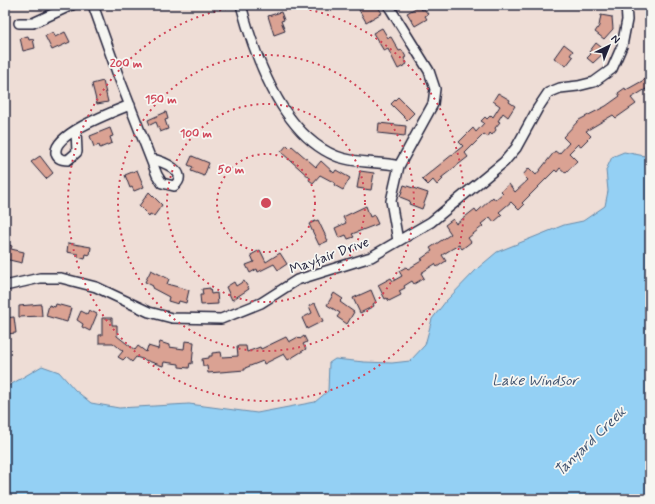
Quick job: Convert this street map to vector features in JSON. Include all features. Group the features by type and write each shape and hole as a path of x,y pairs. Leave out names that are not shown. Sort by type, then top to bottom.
{"street":[{"path":"19,24 33,23 72,5"},
{"path":"93,5 108,51 151,159"},
{"path":"241,5 258,59 285,112 305,135 319,148 337,157 399,166"},
{"path":"388,5 429,70 435,89 433,104 399,166 391,200 398,241"},
{"name":"Mayfair Drive","path":"5,286 40,278 61,278 96,287 149,312 172,318 221,319 260,304 297,280 371,257 431,222 504,162 516,148 548,93 560,88 594,82 612,69 623,41 627,20 626,5"},
{"path":"76,130 130,105"}],"water":[{"name":"Lake Windsor","path":"624,152 650,157 650,499 5,499 5,388 42,366 59,372 75,390 91,403 119,408 189,404 257,413 315,402 328,391 329,363 335,359 392,363 410,361 425,345 432,319 446,301 478,268 497,252 564,225 583,221 605,206 608,191 606,170 612,157"}],"building":[{"path":"368,5 378,7 382,13 366,22 359,10"},
{"path":"419,6 428,14 425,16 427,19 415,26 407,13"},
{"path":"281,12 284,20 281,21 285,31 274,35 268,16"},
{"path":"601,15 612,17 613,29 604,39 595,32 599,26"},
{"path":"382,28 388,38 391,37 399,51 402,50 406,57 404,58 407,64 398,69 388,49 384,51 373,33"},
{"path":"53,32 55,37 65,32 70,42 52,50 45,36"},
{"path":"28,36 29,40 33,39 35,48 23,51 20,38"},
{"path":"596,43 606,51 593,63 587,58 591,54 589,52"},
{"path":"564,44 573,51 570,55 573,57 566,66 554,58"},
{"path":"650,70 650,97 646,89 631,98 636,104 616,118 613,115 586,131 591,136 581,146 578,144 569,153 577,161 566,173 560,168 557,172 555,170 522,203 524,205 519,210 511,202 499,212 502,215 494,222 490,217 481,224 483,226 468,238 471,242 462,249 459,245 442,255 446,261 437,267 435,264 421,273 424,278 414,284 412,281 404,286 405,288 399,291 401,295 389,301 387,298 385,299 378,285 391,278 393,281 402,276 399,271 406,267 408,269 423,260 421,259 432,251 430,248 451,234 445,225 453,219 456,224 475,209 477,212 493,197 495,200 503,193 501,191 509,184 515,192 528,180 523,175 529,168 536,175 555,151 559,154 569,143 563,137 579,120 606,106 620,96 618,93 625,88 626,90 644,80"},
{"path":"103,81 108,102 97,104 92,84"},
{"path":"498,93 510,100 509,102 515,106 508,117 503,113 498,121 500,122 495,128 496,130 492,135 490,133 488,137 484,134 465,153 468,157 441,178 443,179 437,185 433,180 428,185 422,179 463,146 459,142 473,128 476,132 484,123 481,121 485,117 487,119 491,115 493,117 500,106 493,101"},
{"path":"398,97 414,113 407,120 391,104"},
{"path":"166,112 168,119 165,120 168,129 160,132 156,122 150,125 148,120"},
{"path":"379,123 406,126 405,136 378,133"},
{"path":"110,128 113,136 110,137 112,143 100,148 99,145 94,147 90,136"},
{"path":"287,145 290,148 292,146 316,167 321,161 334,173 336,170 350,178 343,190 334,185 335,183 320,175 313,183 309,180 310,178 281,152"},
{"path":"40,156 53,173 46,179 31,162"},
{"path":"192,156 209,163 204,176 191,171 193,167 188,165"},
{"path":"137,170 144,187 134,191 132,187 130,188 125,175"},
{"path":"360,171 374,173 371,190 357,188"},
{"path":"404,185 428,193 422,209 409,204 410,201 400,197"},
{"path":"149,192 162,205 154,216 150,214 149,216 139,206"},
{"path":"366,206 370,217 374,215 378,224 352,234 354,237 348,239 346,235 339,238 335,228 346,223 343,217"},
{"path":"318,220 328,241 319,245 309,224"},
{"path":"68,243 91,247 90,255 86,254 85,259 78,257 78,254 67,252"},
{"path":"6,244 12,246 11,249 24,252 22,263 5,259"},
{"path":"260,250 266,262 280,253 287,264 278,270 274,264 258,272 257,269 250,273 246,265 254,262 251,255"},
{"path":"151,270 169,279 167,284 189,290 186,303 179,301 178,304 168,301 169,297 152,288 153,286 145,282"},
{"path":"244,281 249,289 232,300 226,287 234,282 236,286"},
{"path":"210,288 211,294 217,293 218,304 201,305 200,295 203,295 202,289"},
{"path":"371,290 376,302 373,304 374,306 360,313 353,298"},
{"path":"334,293 343,299 340,302 354,312 347,324 337,317 340,313 327,305"},
{"path":"315,303 323,321 307,329 302,318 312,313 309,306"},
{"path":"41,304 42,316 19,317 19,306"},
{"path":"56,304 71,308 67,322 46,316 49,305 55,307"},
{"path":"89,310 97,314 90,331 82,327 83,324 77,320 81,311 87,314"},
{"path":"14,317 16,333 6,334 5,318"},
{"path":"102,318 112,318 112,325 117,325 117,336 135,350 138,346 146,352 148,346 158,349 160,342 169,345 169,347 184,349 185,341 194,342 192,364 190,363 189,368 179,367 179,364 164,362 163,366 136,357 132,362 126,357 123,360 118,357 123,351 113,343 99,343 99,335 102,335"},
{"path":"304,336 307,342 303,344 306,349 288,360 284,354 264,364 263,361 245,368 245,370 208,373 207,366 203,366 202,359 209,358 209,356 212,356 212,353 221,352 222,357 238,356 237,346 246,346 247,352 260,347 261,349 286,337 289,342 298,337 300,339"}],"water label":[{"name":"Tanyard Creek","path":"590,441"}]}
